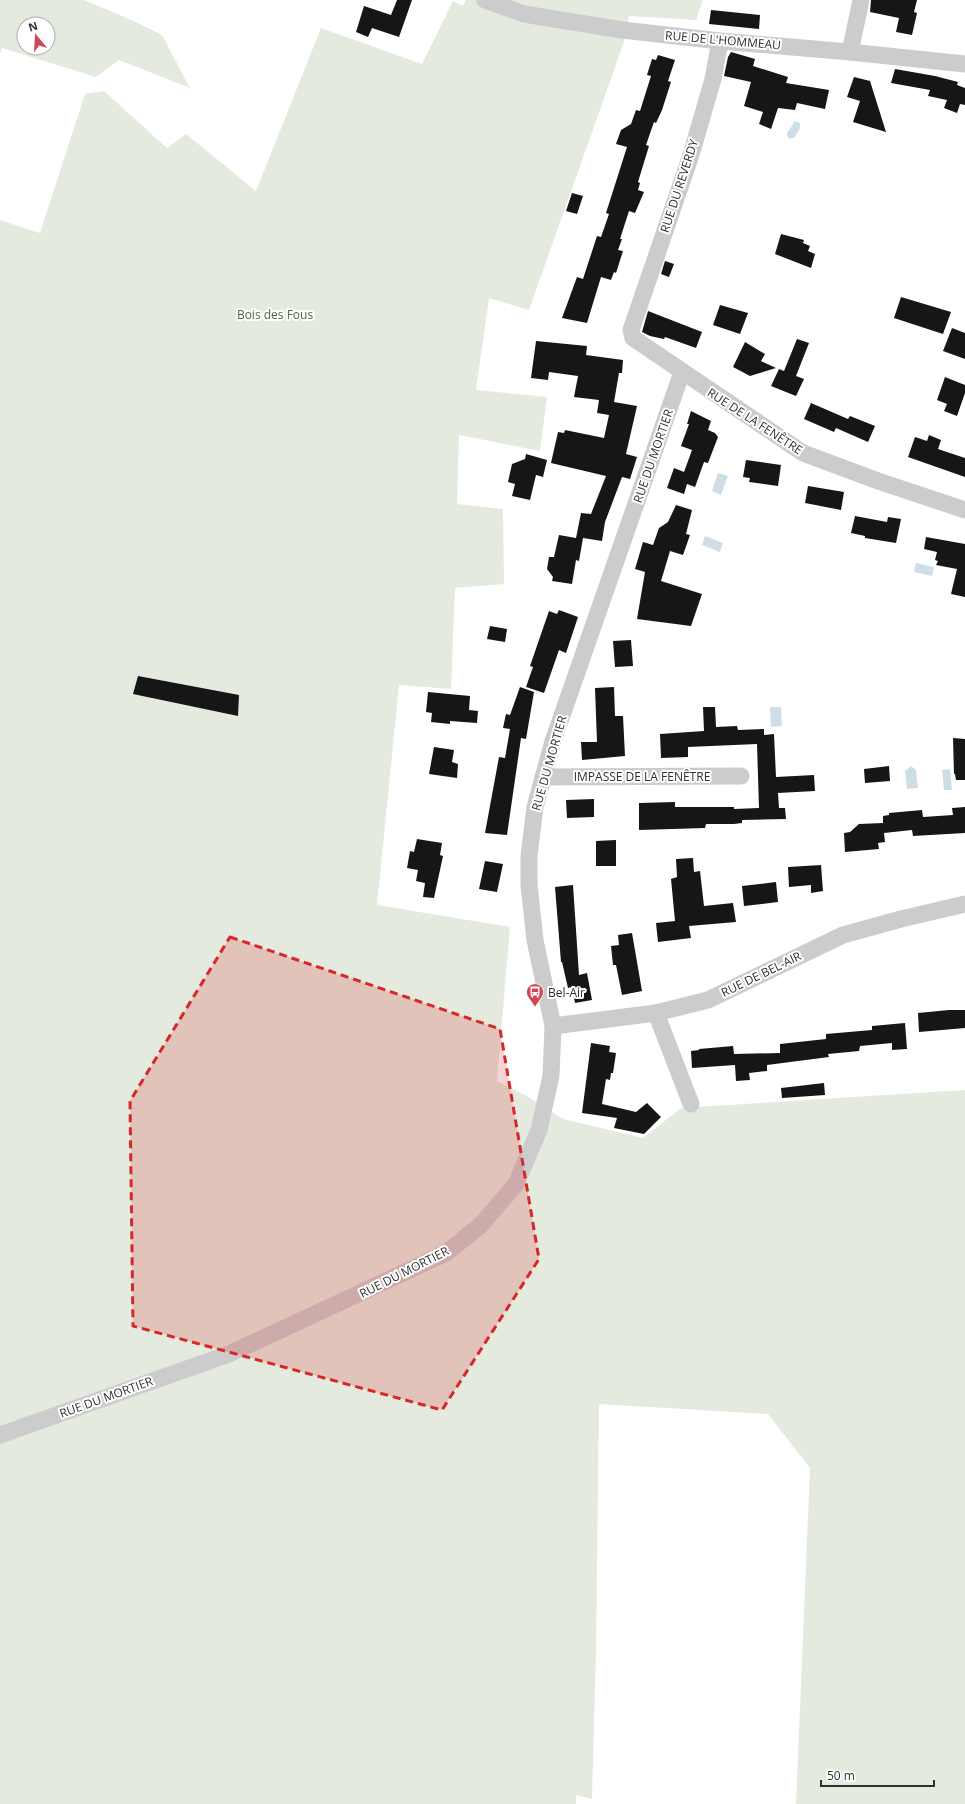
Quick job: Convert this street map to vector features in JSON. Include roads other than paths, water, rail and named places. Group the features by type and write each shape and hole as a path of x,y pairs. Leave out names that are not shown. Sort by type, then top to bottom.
{"street":[{"name":"RUE DE L'HOMMEAU","path":"485,0 524,14 622,30 720,41 965,64"},
{"path":"850,52 861,0"},
{"name":"RUE DU REVERDY","path":"631,330 691,155 714,73 720,41"},
{"name":"RUE DE LA FENÊTRE","path":"631,330 633,338 803,453 878,481 965,510"},
{"name":"RUE DU MORTIER","path":"0,1435 229,1354 446,1252 481,1225 516,1184 539,1130 551,1076 553,1026 535,940 528,885 531,833 535,807 553,741 682,372"},
{"name":"IMPASSE DE LA FENÊTRE","path":"542,777 741,776"},
{"name":"RUE DE BEL-AIR","path":"553,1026 656,1013 708,1000 843,934 965,904"},
{"path":"656,1013 691,1104"}],"place":[{"name":"Bel-Air","path":"535,1007"}],"park label":[{"name":"Bois des Fous","path":"275,314"}]}
